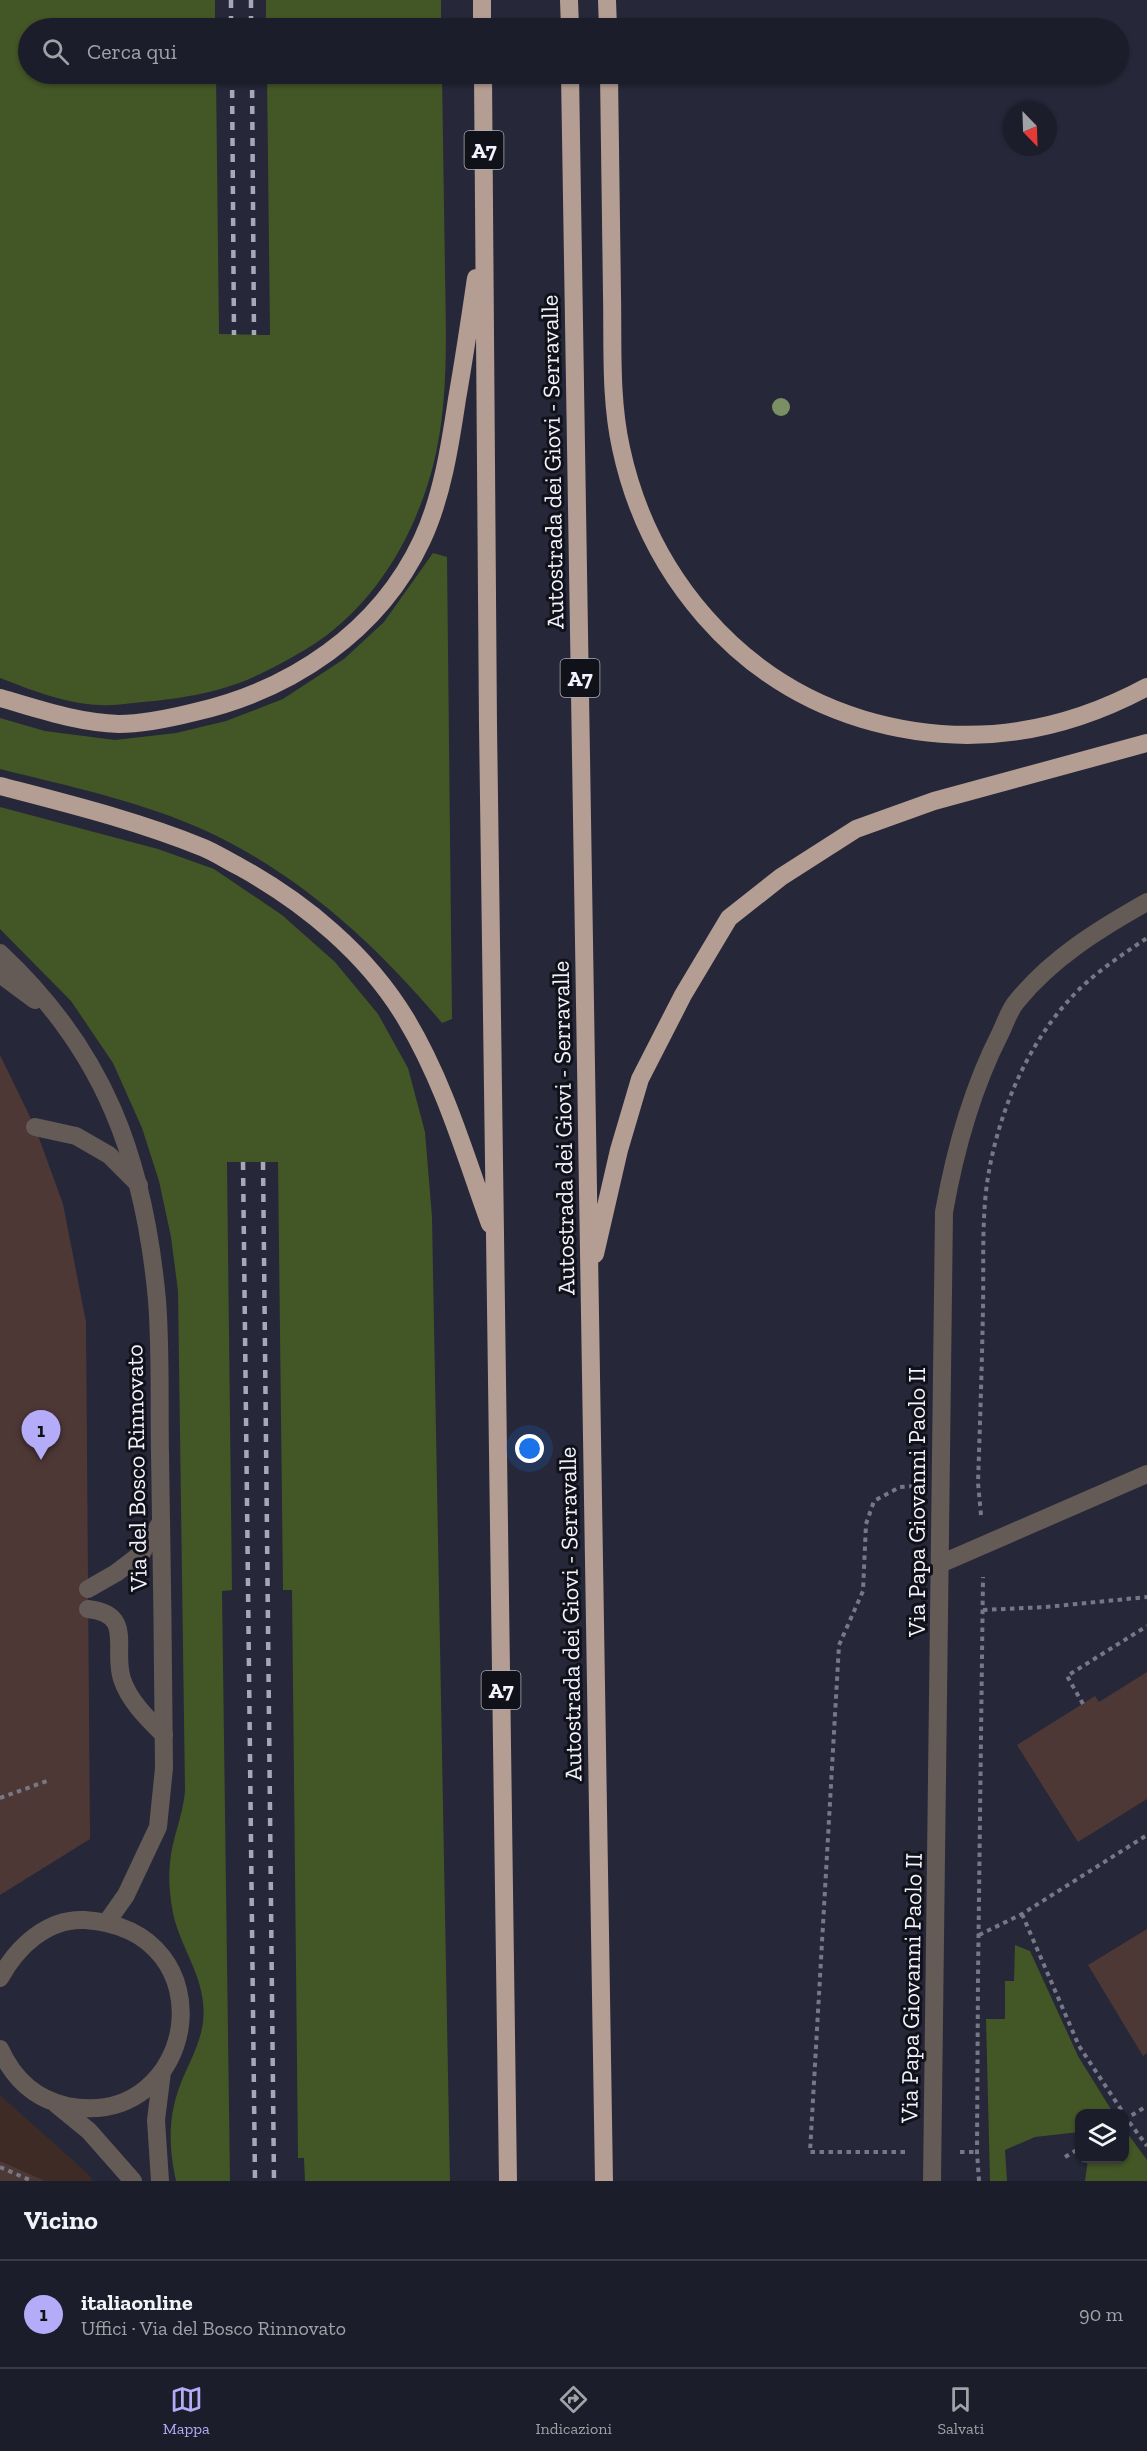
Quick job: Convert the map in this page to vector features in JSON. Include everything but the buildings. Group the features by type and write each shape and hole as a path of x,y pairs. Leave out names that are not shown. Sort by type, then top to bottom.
{"highway":[{"path":"482,0 482,18"},
{"path":"570,0 570,18"},
{"path":"607,0 608,18"},
{"name":"A7","path":"483,84 488,713 508,2181"},
{"name":"Autostrada dei Giovi - Serravalle","path":"570,84 604,2181"},
{"path":"609,84 613,376 619,438 635,497 648,532 676,580 703,616 748,659 800,694 834,710 898,728 964,735 1045,728 1084,716 1147,687"},
{"path":"0,698 64,717 119,724 164,720 222,706 281,683 318,661 355,631 391,591 422,540 439,490 451,440 485,226"},
{"path":"589,1282 619,1150 640,1080 683,994 729,918 781,877 856,829 934,801 1147,743"},
{"path":"0,786 143,826 206,849 297,902 339,938 371,973 405,1017 429,1062 495,1238"}],"street":[{"name":"Via Papa Giovanni Paolo II","path":"932,2181 944,1212 951,1169 967,1111 1015,1003 1053,964 1098,930 1147,902"},
{"name":"Via del Bosco Rinnovato","path":"0,953 32,983 60,1020 88,1059 106,1095 129,1151 139,1185 146,1217 157,1301 164,1768 158,1827 126,1895 107,1922"},
{"name":"Via del Bosco Rinnovato","path":"0,974 60,1020"},
{"path":"35,1126 76,1136 109,1155 139,1185"},
{"path":"940,1564 1147,1474"},
{"path":"88,1589 116,1573 141,1554 161,1522"},
{"path":"88,1609 102,1610 114,1618 120,1635 121,1678 138,1708 164,1735"},
{"path":"0,1978 5,1962 29,1940 53,1926 80,1920 107,1922 137,1933 161,1954 177,1982 182,2013 178,2044 162,2072 141,2092 114,2105 84,2109 55,2103"},
{"path":"0,2049 4,2065 29,2089 55,2103 89,2131 132,2181"},
{"path":"160,2181 156,2120 162,2072"}],"path":[{"path":"979,2181 977,2152 983,1547 978,1483 985,1221 989,1172 999,1127 1016,1083 1041,1037 1069,1000 1118,958 1147,938"},
{"path":"977,2152 810,2152 839,1645 863,1591 866,1524 874,1501 900,1486 978,1483"},
{"path":"982,1610 1046,1607 1147,1597"},
{"path":"1083,1704 1067,1676 1147,1626"},
{"path":"0,1798 47,1781"},
{"path":"979,1935 1022,1914 1147,1835"},
{"path":"1022,1914 1079,2046 1120,2109"},
{"path":"1129,2115 1147,2106"},
{"path":"1129,2122 1147,2146"},
{"path":"1065,2157 1075,2151"},
{"path":"0,2167 32,2181"}],"shaded area":[{"path":"0,2095 87,2173 93,2181 0,2181"}],"green space":[{"path":"0,0 215,0 215,18 18,18 18,84 216,84 219,334 270,335 267,84 442,84 446,321 442,419 433,466 417,514 394,560 380,581 346,619 327,635 266,671 218,690 184,697 104,705 62,699 0,678"},
{"path":"266,0 441,0 441,18 266,18"},
{"path":"433,553 447,557 452,1019 442,1023 390,966 334,913 272,867 239,847 204,830 155,811 104,795 0,769 0,718 45,731 115,740 176,733 226,721 283,699 344,659 384,622"},
{"path":"0,807 158,849 214,869 282,915 335,962 378,1014 408,1068 425,1132 432,1217 450,2181 305,2181 304,2158 298,2158 292,1590 283,1590 278,1162 227,1162 232,1590 222,1591 230,2181 176,2181 171,2147 172,2113 178,2091 199,2040 203,2022 202,1993 177,1927 169,1882 171,1854 185,1791 178,1291 171,1237 159,1181 142,1128 113,1063 71,1001 0,929"},
{"path":"1015,1945 1030,1951 1078,2056 1111,2109 1075,2109 1075,2132 1035,2137 1005,2150 1007,2181 990,2181 986,2019 1005,2019 1005,1981 1014,1981"},
{"path":"1129,2135 1147,2160 1147,2181 1085,2181 1087,2163 1129,2163"}],"railway":[{"path":"231,0 231,18"},
{"path":"251,0 251,18"},
{"path":"232,84 234,335"},
{"path":"252,84 254,335"},
{"path":"243,1162 255,2181"},
{"path":"263,1162 274,2181"}],"place":[{"name":"italiaonline","path":"41,1460"}]}
